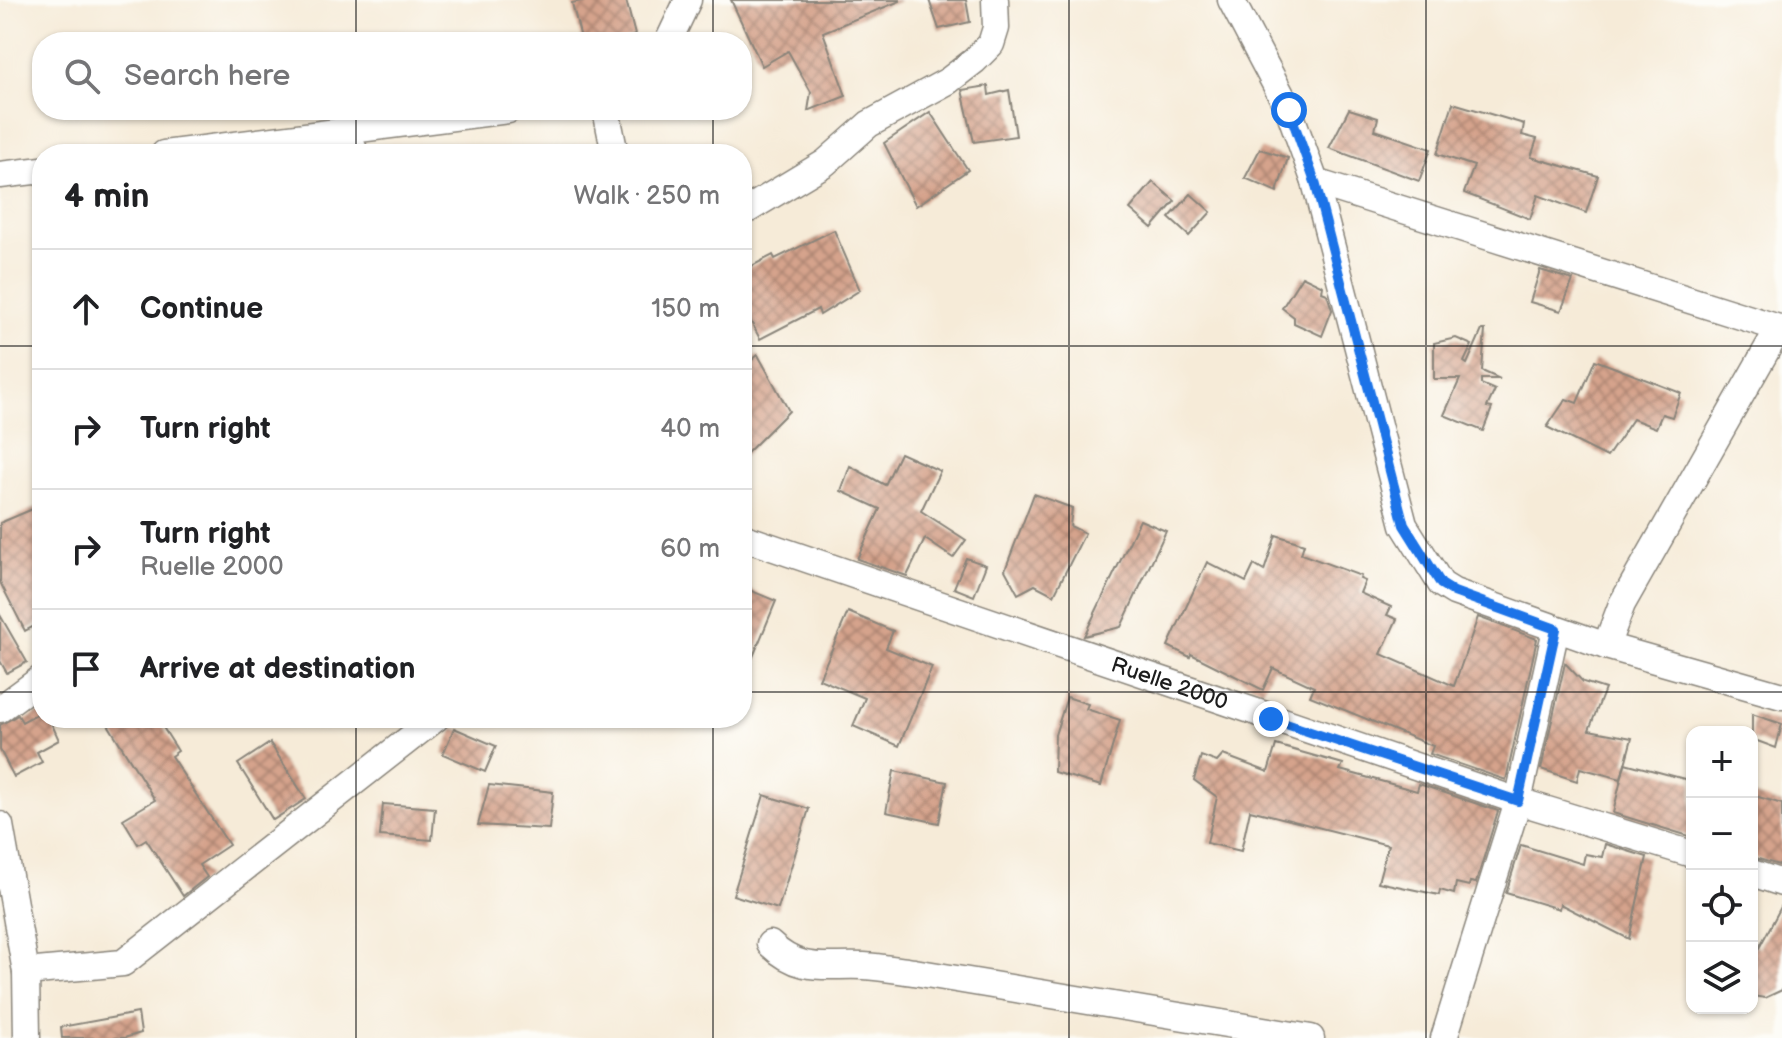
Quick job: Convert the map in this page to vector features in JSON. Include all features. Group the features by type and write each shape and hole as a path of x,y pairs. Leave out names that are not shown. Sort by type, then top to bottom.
{"street":[{"path":"673,32 688,0"},
{"path":"752,207 825,163 869,124 948,81 974,61 991,44 996,28 995,0"},
{"path":"1231,0 1289,110 1315,182 1404,525 1441,584 1454,592 1606,646 1782,696"},
{"path":"320,144 351,142 459,120"},
{"path":"608,120 613,144"},
{"path":"0,175 32,171"},
{"path":"1315,182 1780,328 1622,604 1606,646"},
{"name":"Ruelle 2000","path":"752,540 1518,801 1686,852"},
{"path":"1444,1038 1518,801 1556,629"},
{"path":"0,709 32,685"},
{"path":"26,972 123,963 423,728"},
{"path":"0,825 26,972 27,1038"},
{"path":"1758,875 1782,883"},
{"path":"770,944 783,956 802,965 862,966 914,972 1311,1038"}],"building":[{"path":"626,0 634,32 579,32 572,3"},
{"path":"731,0 900,0 823,32 846,96 808,111 811,92 788,51 762,66 752,45 752,32 746,32"},
{"path":"929,0 966,0 970,22 939,29"},
{"path":"988,86 989,95 1009,90 1016,136 974,142 962,90"},
{"path":"1453,103 1524,124 1522,135 1537,139 1531,157 1598,176 1586,213 1538,195 1530,219 1464,193 1474,166 1437,154"},
{"path":"1349,109 1378,118 1375,130 1431,149 1419,181 1329,148"},
{"path":"930,112 968,170 916,206 884,143"},
{"path":"1260,149 1288,158 1277,192 1245,178"},
{"path":"1153,182 1175,201 1152,228 1130,209"},
{"path":"1191,194 1211,212 1189,236 1169,218"},
{"path":"834,230 860,290 820,315 818,309 760,339 752,324 752,266 773,255 775,259"},
{"path":"1540,270 1573,280 1561,311 1530,302"},
{"path":"1302,276 1323,286 1322,292 1327,294 1332,310 1322,336 1294,323 1294,317 1282,308"},
{"path":"1482,330 1485,330 1482,371 1500,379 1481,379 1481,384 1495,390 1487,407 1492,408 1483,431 1444,415 1460,379 1434,379 1434,343 1456,338 1472,345 1464,362 1467,364"},
{"path":"758,355 789,411 752,448 752,360"},
{"path":"1595,360 1681,393 1672,417 1662,414 1656,428 1633,419 1607,457 1547,427 1566,399 1577,403"},
{"path":"900,453 940,471 921,511 966,540 953,558 925,539 907,576 857,559 880,509 841,491 850,466 885,485"},
{"path":"1034,494 1072,508 1070,526 1085,533 1054,595 1035,585 1018,594 1005,570"},
{"path":"32,509 32,627 25,631 0,582 0,523"},
{"path":"1140,520 1166,531 1121,627 1084,636"},
{"path":"1276,535 1304,544 1301,554 1361,576 1360,579 1365,581 1360,593 1391,607 1387,615 1397,619 1381,654 1454,686 1478,617 1537,639 1506,780 1430,754 1433,746 1310,696 1314,687 1273,668 1263,690 1191,654 1190,657 1168,646 1207,562 1246,582 1254,565 1264,571"},
{"path":"966,558 986,565 974,596 954,588"},
{"path":"752,591 776,601 752,659"},
{"path":"848,612 893,631 886,648 932,667 899,746 853,726 865,698 819,679"},
{"path":"0,615 27,662 7,673 0,661"},
{"path":"1565,663 1583,682 1605,689 1589,730 1632,738 1621,779 1580,768 1577,781 1541,769"},
{"path":"1067,697 1088,704 1086,709 1120,720 1101,786 1054,772 1055,735"},
{"path":"1752,714 1782,724 1776,748 1758,741 1758,726 1752,726"},
{"path":"18,715 22,722 32,716 32,728 54,728 59,740 37,752 42,762 14,777 0,750 0,725"},
{"path":"110,728 163,728 178,751 171,756 229,845 199,865 207,877 183,896 146,839 138,844 123,819 155,800"},
{"path":"454,728 496,746 485,772 443,754"},
{"path":"270,743 306,799 273,820 238,764"},
{"path":"1276,745 1343,764 1340,770 1417,791 1419,784 1498,811 1476,883 1470,882 1469,886 1456,883 1454,894 1440,890 1439,895 1378,882 1388,845 1250,810 1241,851 1207,843 1217,797 1194,780 1201,756 1217,762 1223,755 1268,772"},
{"path":"1625,763 1686,779 1686,835 1613,813"},
{"path":"894,771 947,782 939,823 886,812"},
{"path":"489,785 553,792 549,829 478,825"},
{"path":"764,795 809,809 778,909 733,895"},
{"path":"1758,797 1782,804 1782,866 1758,859"},
{"path":"383,804 435,808 432,840 380,836"},
{"path":"1605,844 1647,857 1629,939 1560,904 1559,909 1506,893 1521,845 1583,864 1585,854 1602,857"},
{"path":"1782,905 1782,990 1765,998 1758,997 1759,948"},
{"path":"138,1013 141,1033 124,1038 62,1038 61,1027"}],"route":[{"path":"1271,719 1518,801 1556,629 1454,592 1441,584 1404,525 1315,182 1289,110"}]}
